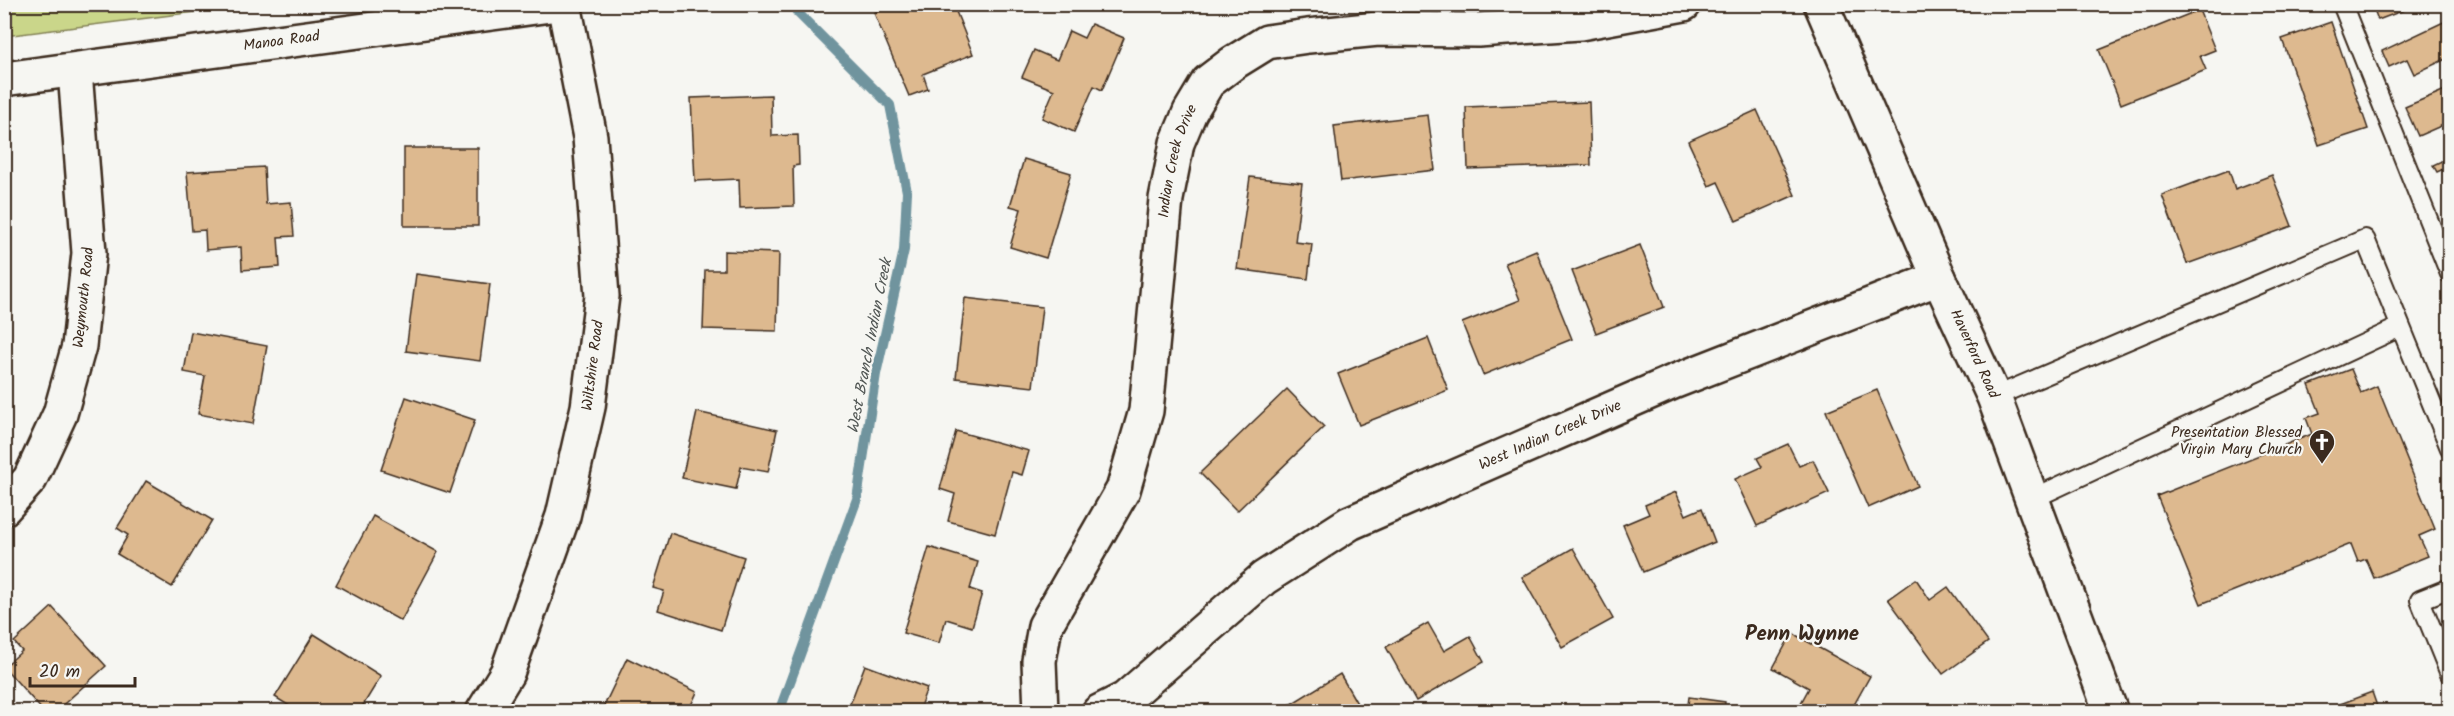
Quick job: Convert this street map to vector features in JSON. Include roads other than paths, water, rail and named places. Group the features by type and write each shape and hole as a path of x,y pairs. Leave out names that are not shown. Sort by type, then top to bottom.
{"street":[{"name":"Manoa Road","path":"4,79 558,4"},
{"name":"Wiltshire Road","path":"483,711 507,673 563,516 588,407 602,296 590,137 564,4"},
{"name":"Indian Creek Drive","path":"1041,711 1039,661 1045,626 1123,490 1146,411 1166,199 1178,143 1190,112 1208,82 1267,42 1378,29 1478,30 1580,23 1684,4"},
{"name":"Haverford Road","path":"1821,4 1939,278 1994,398 2032,499 2103,709"},
{"name":"Weymouth Road","path":"4,508 30,479 60,414 79,346 89,253 75,71"},
{"name":"West Indian Creek Drive","path":"1099,711 1125,699 1264,578 1350,523 1673,382 1939,278"}],"lane":[{"path":"2342,4 2450,274"},
{"path":"1994,398 2365,239 2450,448"},
{"path":"2032,499 2400,327"},
{"path":"2450,588 2420,600 2450,674"}],"waterway":[{"name":"West Branch Indian Creek","path":"779,712 857,499 876,374 904,250 907,192 890,105 797,12"}],"place":[{"name":"Presentation Blessed Virgin Mary Church","path":"2322,465"}],"district":[{"name":"Penn Wynne","path":"1802,634"}]}
